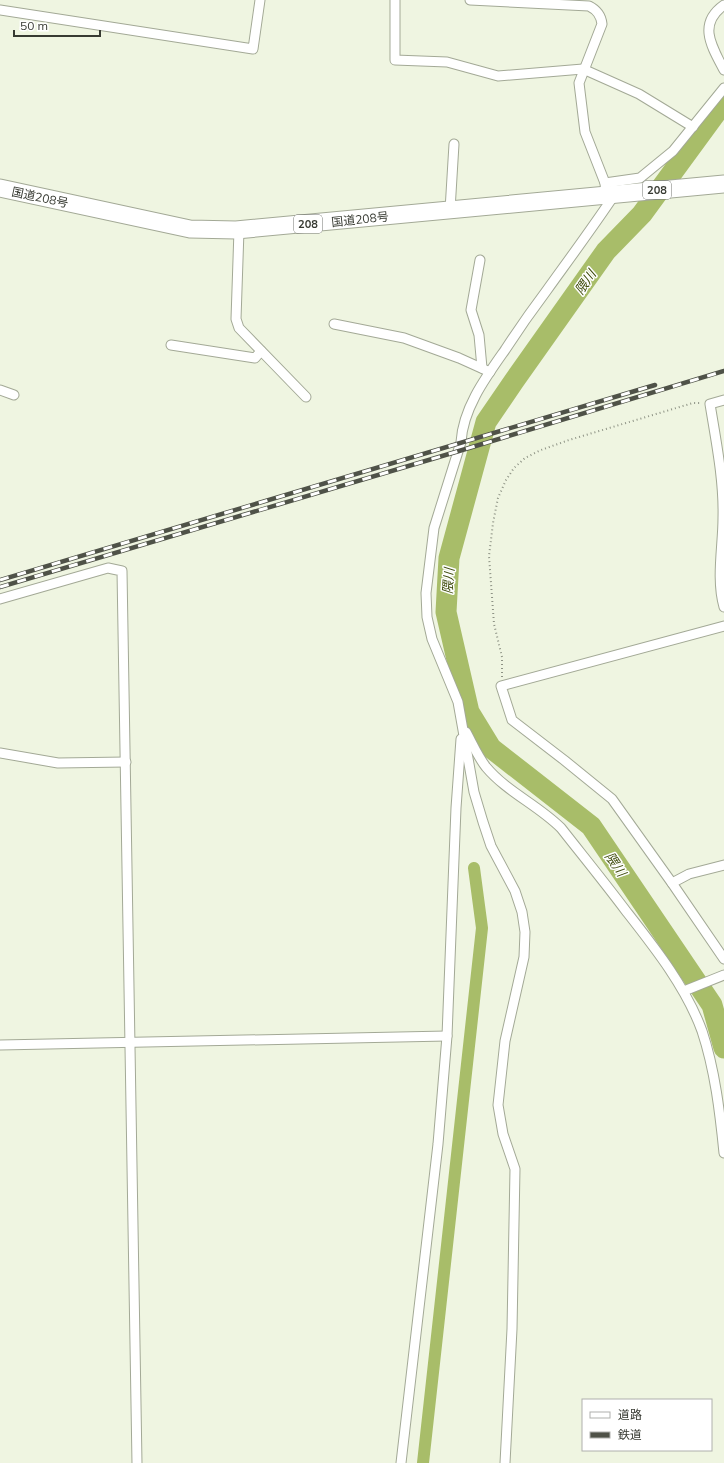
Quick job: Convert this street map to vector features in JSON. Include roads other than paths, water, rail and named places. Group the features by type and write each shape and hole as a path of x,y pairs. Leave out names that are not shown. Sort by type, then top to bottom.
{"highway":[{"name":"国道208号","path":"0,188 190,229 239,230 450,210 611,191 724,184"}],"street":[{"path":"0,10 253,49 260,0"},
{"path":"394,0 395,60 447,62 498,76 583,69 639,94 693,127"},
{"path":"470,0 584,5 596,10 601,17 602,24 583,69 579,83 585,132 611,191"},
{"path":"724,5 715,12 708,33 710,43 724,70"},
{"path":"505,1463 512,1329 515,1169 503,1134 498,1105 505,1041 524,957 525,932 522,912 515,891 491,846 483,822 474,792 458,702 432,639 427,616 426,593 434,528 460,447 463,427 486,370 611,191 640,178 673,151 724,88"},
{"path":"450,210 454,144"},
{"path":"239,230 236,319 239,328 306,397"},
{"path":"480,260 471,310 479,335 486,370"},
{"path":"334,324 404,338 459,358 486,370"},
{"path":"171,345 255,358 261,351"},
{"path":"0,390 14,395"},
{"path":"724,400 710,404 721,473 723,517 721,578 722,600 724,607"},
{"path":"0,599 108,568 122,571 137,1463"},
{"path":"724,626 501,686 512,720 612,799 724,959"},
{"path":"462,726 485,766 496,778 516,794 549,816 561,828 688,990 702,1031 712,1068 720,1115 724,1153"},
{"path":"401,1463 436,1175 446,1036 456,808 462,726"},
{"path":"0,753 58,763 126,762"},
{"path":"672,883 689,874 724,864"},
{"path":"688,990 724,975"},
{"path":"0,1046 446,1036"}],"waterway":[{"name":"隈川","path":"724,102 642,214 606,251 486,422 449,558 446,612 469,712 491,748 591,826 712,1005 724,1048"},
{"path":"423,1463 482,928 474,868"}],"railway":[{"path":"0,587 724,371"},
{"path":"0,580 655,385"}]}
